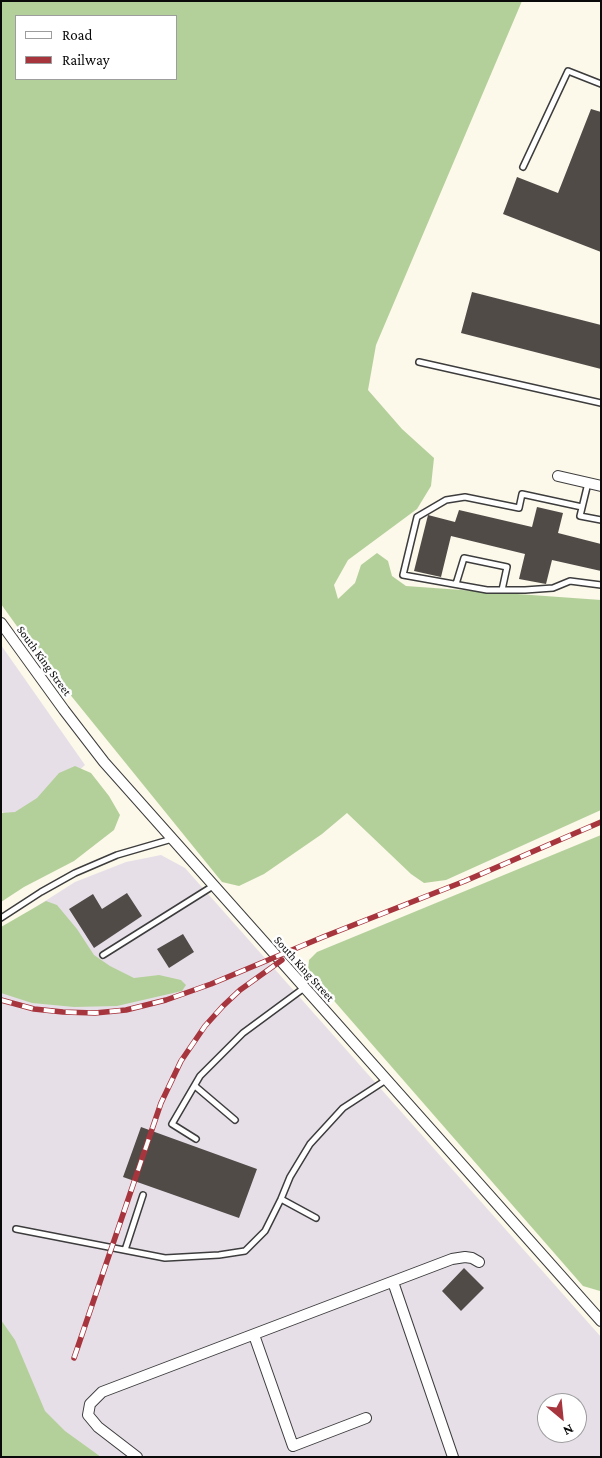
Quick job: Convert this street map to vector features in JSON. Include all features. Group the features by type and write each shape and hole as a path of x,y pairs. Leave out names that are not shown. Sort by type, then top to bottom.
{"street":[{"path":"558,476 601,486"},
{"name":"South King Street","path":"1,623 104,762 601,1321"},
{"path":"137,1457 98,1427 88,1415 90,1404 102,1392 452,1259 465,1257 480,1262"},
{"path":"393,1282 453,1457"},
{"path":"254,1335 292,1446 366,1418"}],"lane":[{"path":"523,167 568,71 601,84"},
{"path":"419,362 601,402"},
{"path":"588,483 580,516 601,520"},
{"path":"582,507 522,494 519,508 465,497 446,500 417,517 403,576 487,590 552,588 570,582 601,585"},
{"path":"456,584 464,558 508,567 502,590"},
{"path":"1,918 75,872 117,855 173,839"},
{"path":"103,955 213,886"},
{"path":"196,1139 172,1124 200,1076 243,1033 305,988"},
{"path":"16,1229 165,1258 219,1255 245,1251 265,1231 282,1199 290,1177 310,1144 343,1108 386,1080"},
{"path":"195,1086 235,1120"},
{"path":"125,1250 143,1195"},
{"path":"282,1199 316,1218"}],"shaded area":[{"path":"1,645 85,765 16,827 1,810"},
{"path":"161,855 185,868 601,1337 601,1457 1,1457 1,929 75,882 126,862"}],"green space":[{"path":"1,1 522,1 376,345 368,390 402,429 434,458 431,486 417,509 348,560 334,585 338,599 355,583 361,565 377,553 388,561 392,576 406,586 601,600 601,810 446,880 424,883 411,874 347,813 322,834 264,874 239,886 222,882 34,650 1,604"},
{"path":"75,766 91,773 109,796 120,815 114,830 74,861 24,887 1,902 1,813 15,812 37,798 59,773"},
{"path":"601,835 600,1291 583,1286 308,971 309,960 317,952"},
{"path":"46,901 57,905 77,929 94,955 110,966 134,978 159,975 181,980 186,985 182,991 117,1006 74,1007 32,1003 1,993 1,927"},
{"path":"1,1320 15,1340 45,1411 65,1431 101,1457 1,1457"}],"building":[{"path":"591,109 601,112 601,252 503,214 517,177 558,193"},
{"path":"472,292 601,325 601,369 461,333"},
{"path":"537,507 563,513 558,533 601,544 601,571 552,560 546,584 519,579 525,554 451,536 441,577 414,571 428,515 455,522 459,510 532,527"},
{"path":"127,893 142,916 94,948 69,909 93,894 102,909"},
{"path":"183,934 194,952 169,968 157,949"},
{"path":"141,1127 257,1169 239,1218 123,1177"},
{"path":"464,1268 484,1288 461,1311 442,1291"}],"railway":[{"path":"1,1000 34,1009 95,1013 126,1010 166,1000 211,984 465,881 601,822"},
{"path":"74,1358 161,1103 181,1061 205,1026 223,1006 240,990 282,960"}]}
